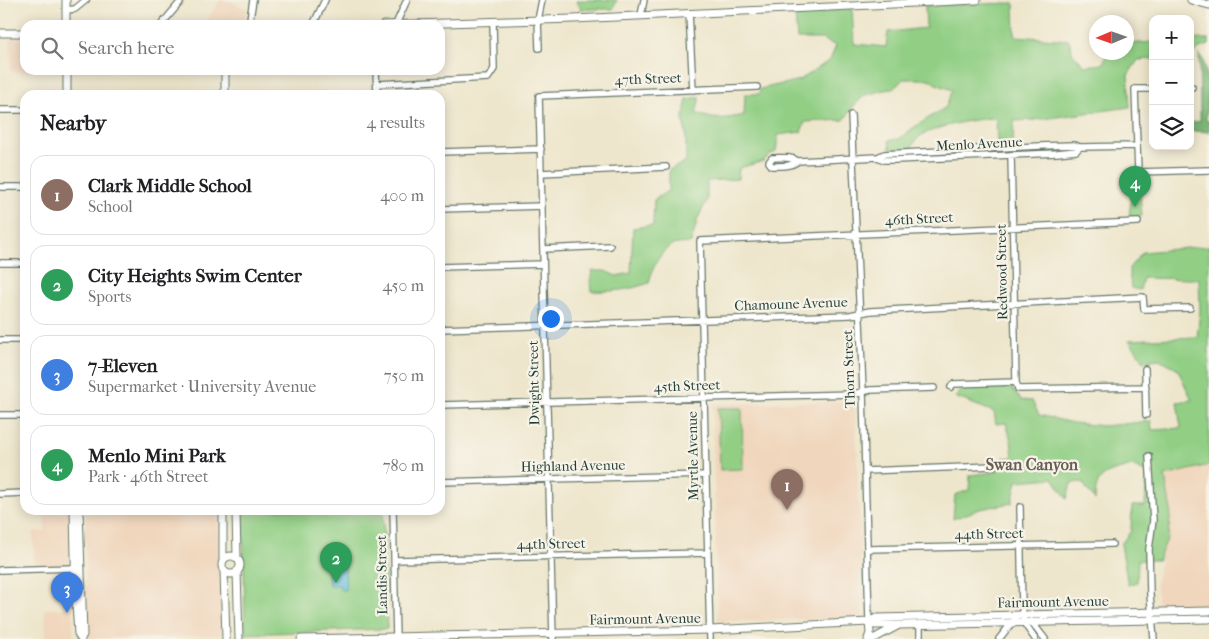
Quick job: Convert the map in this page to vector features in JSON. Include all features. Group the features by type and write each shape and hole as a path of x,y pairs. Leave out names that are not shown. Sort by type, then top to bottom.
{"main road":[{"path":"66,0 66,20"},
{"path":"445,23 689,13 844,4 977,0"},
{"path":"1191,0 1209,4"},
{"path":"0,33 20,33"},
{"path":"67,75 68,90"},
{"path":"225,75 225,90"},
{"path":"74,515 75,553 78,568"},
{"path":"79,515 78,634 80,638"},
{"path":"223,515 224,559 222,564 224,571 226,639"},
{"path":"236,515 237,558 240,566 237,571 239,639"},
{"path":"224,559 232,556 237,558"},
{"path":"224,571 229,574 237,571"},
{"name":"Fairmount Avenue","path":"301,639 553,636 869,622 876,618 1022,618 1209,611"},
{"name":"Fairmount Avenue","path":"869,622 875,625 1012,623 1022,618"},
{"name":"Fairmount Avenue","path":"1022,618 1033,623 1209,619"},
{"path":"868,639 870,633 869,622"},
{"path":"873,639 899,625"}],"street":[{"path":"66,10 75,9 86,0"},
{"path":"165,20 182,0"},
{"path":"250,20 253,0"},
{"path":"315,20 325,0"},
{"path":"398,20 406,0"},
{"path":"539,48 538,20 542,0"},
{"path":"640,15 644,0"},
{"path":"689,13 693,90"},
{"path":"377,84 488,78 494,69 493,22"},
{"path":"376,75 377,90"},
{"name":"47th Street","path":"539,96 757,87"},
{"path":"1149,89 1135,89 1138,172 1209,170"},
{"name":"Dwight Street","path":"539,96 553,636"},
{"path":"0,110 20,110"},
{"name":"Thorn Street","path":"851,115 863,391 869,622"},
{"name":"Menlo Avenue","path":"798,161 878,157 884,154 1048,146 1137,146"},
{"name":"Menlo Avenue","path":"878,157 884,160 896,160 1011,155 1071,152 1080,147"},
{"path":"445,152 541,149"},
{"name":"Redwood Street","path":"1011,155 1016,382 1018,389 1146,388"},
{"path":"541,173 666,167"},
{"path":"0,187 20,187"},
{"path":"445,209 542,206"},
{"name":"46th Street","path":"700,242 1138,222"},
{"name":"Myrtle Avenue","path":"700,242 710,639"},
{"path":"543,249 610,246"},
{"path":"0,263 20,263"},
{"path":"445,267 544,264"},
{"name":"Chamoune Avenue","path":"445,329 850,315 860,312 1144,297 1144,309 1190,308"},
{"path":"0,340 20,340"},
{"path":"1145,369 1146,415"},
{"path":"951,387 953,384 1016,382"},
{"name":"45th Street","path":"445,405 854,394 863,391 934,388"},
{"path":"0,416 20,415"},
{"path":"1149,456 1153,520 1149,549 1150,595 1154,621 1154,639"},
{"path":"865,471 993,466"},
{"name":"Highland Avenue","path":"445,482 706,476"},
{"path":"0,494 20,493"},
{"path":"1020,507 1022,618 1035,639"},
{"name":"Landis Street","path":"393,515 396,638"},
{"name":"44th Street","path":"867,549 1112,544"},
{"name":"44th Street","path":"395,560 708,553"},
{"path":"0,570 78,568"},
{"path":"999,639 1012,623"},
{"path":"1033,623 1045,639"},
{"path":"920,624 920,639"}],"shaded area":[{"path":"220,0 227,0 247,9 244,20 207,20"},
{"path":"10,38 20,38 20,72 11,72"},
{"path":"855,401 863,617 718,622 712,404"},
{"path":"1209,462 1209,605 1158,605 1156,583 1168,520 1160,473"},
{"path":"44,515 70,515 71,561 68,565 34,565 33,532 45,531"},
{"path":"85,515 217,515 222,635 87,639"},
{"path":"73,608 73,635 69,639 46,639 45,609"}],"green space":[{"path":"576,0 617,0 613,9 581,9"},
{"path":"1014,3 1015,36 1069,40 1073,54 1085,66 1103,64 1104,60 1134,60 1134,43 1149,42 1149,59 1138,60 1128,75 1130,107 1035,120 1014,121 1013,140 997,142 996,118 967,121 943,127 923,135 916,140 911,149 890,149 889,140 899,139 946,107 952,90 929,79 904,79 893,88 865,95 844,120 805,122 801,132 778,135 776,152 769,155 764,161 739,168 738,179 707,181 707,200 698,218 691,243 675,244 666,249 656,262 649,283 620,290 591,291 592,271 605,271 616,276 631,273 633,228 653,225 654,200 669,190 669,170 686,162 686,134 683,119 687,99 700,97 696,113 708,117 725,118 744,115 745,94 759,94 760,89 800,80 830,60 836,46 822,39 797,39 795,14 852,9 854,44 886,47 888,32 926,28 925,6"},
{"path":"1209,39 1209,45 1194,53 1194,40"},
{"path":"1199,54 1204,61 1207,79 1209,79 1206,121 1209,121 1209,132 1194,131 1194,122 1200,121"},
{"path":"1133,182 1147,182 1141,194 1142,216 1129,217"},
{"path":"1209,246 1209,465 1165,476 1171,511 1168,537 1158,560 1138,560 1137,582 1128,585 1121,544 1131,531 1132,506 1145,506 1147,473 1132,466 1105,475 1098,484 1095,500 1082,482 1071,483 1067,499 1053,478 1017,481 1012,503 980,509 953,519 955,495 969,490 970,475 997,472 1002,458 1013,457 1006,423 996,424 994,412 955,397 967,386 1011,387 1021,400 1032,401 1039,415 1073,423 1104,426 1151,421 1152,430 1181,428 1177,402 1192,400 1177,368 1159,359 1144,361 1129,340 1197,337 1200,311 1199,279 1143,278 1140,290 1131,288 1129,268 1143,252"},
{"path":"718,408 742,408 743,469 720,470"},
{"path":"243,515 383,515 387,629 245,634"}],"water":[{"path":"345,566 346,590 340,590 340,585 329,586 328,567"}],"place":[{"name":"Menlo Mini Park","path":"1135,207"},
{"name":"Clark Middle School","path":"787,510"},
{"name":"City Heights Swim Center","path":"336,583"},
{"name":"7-Eleven","path":"67,613"}],"district":[{"name":"Swan Canyon","path":"1032,464"}]}
